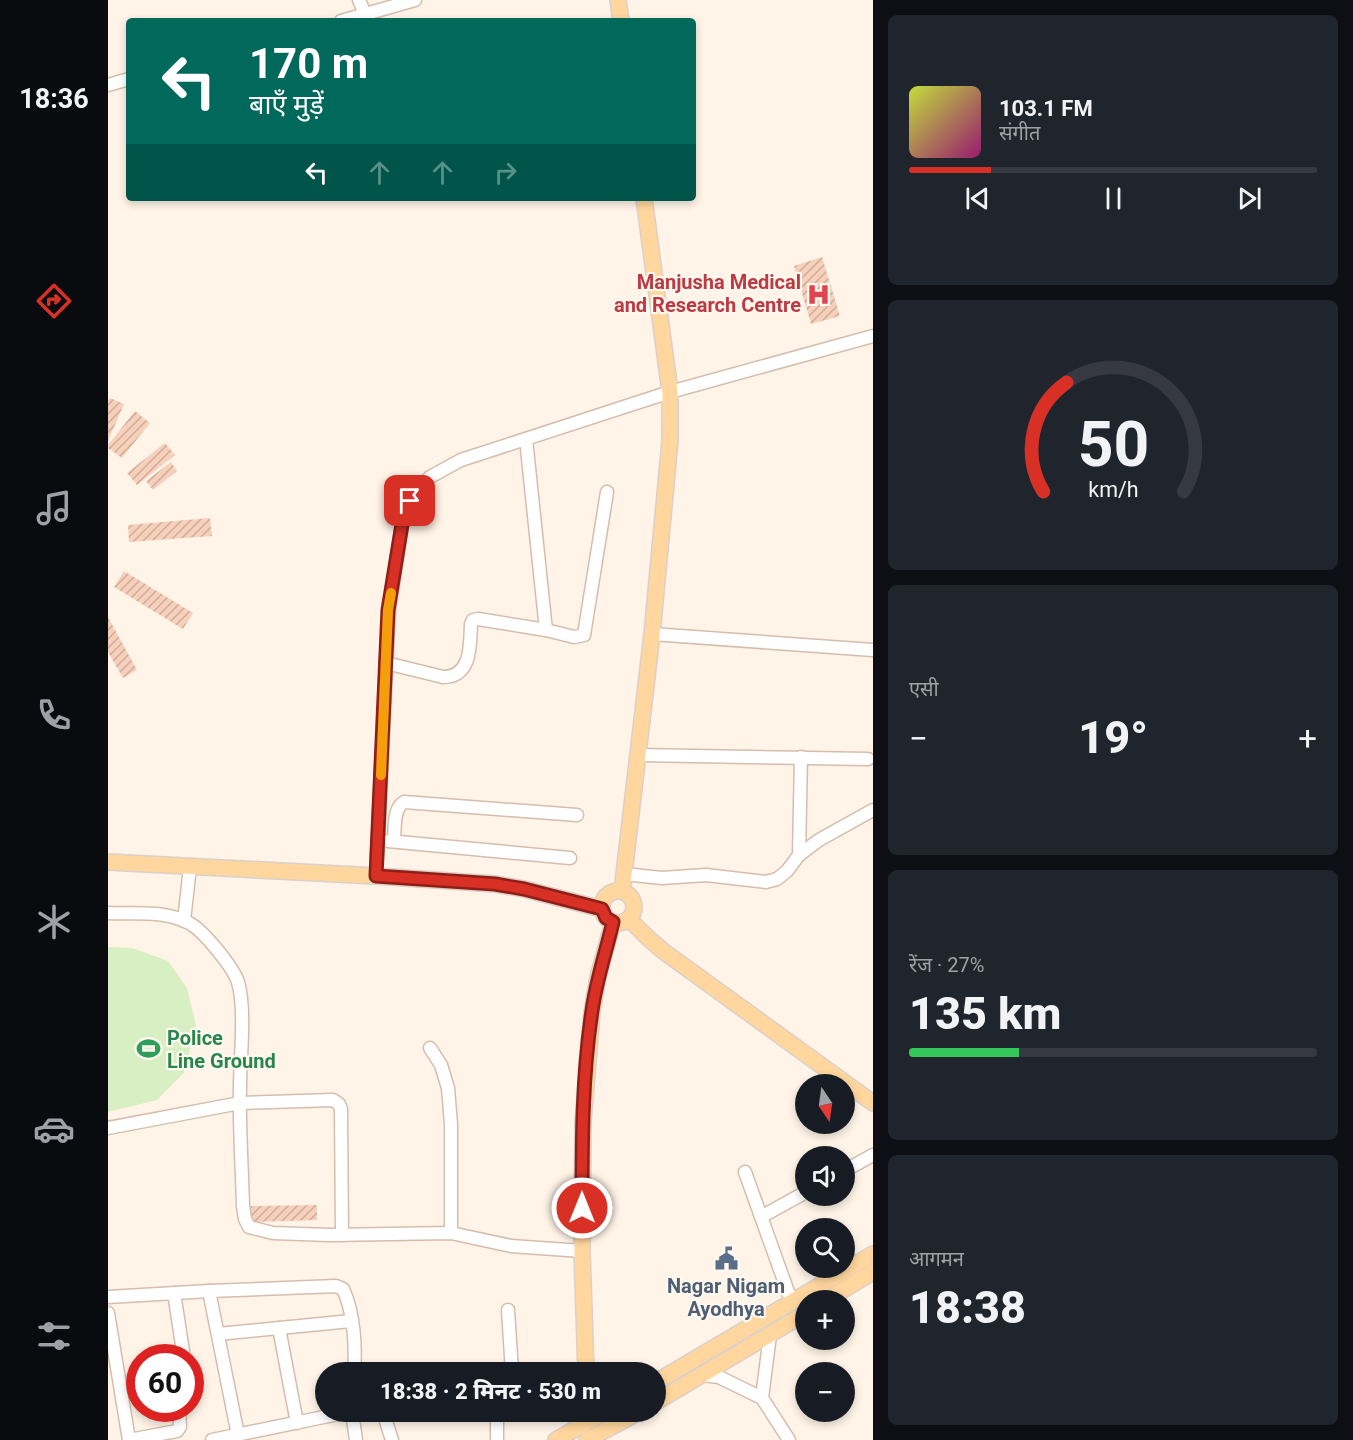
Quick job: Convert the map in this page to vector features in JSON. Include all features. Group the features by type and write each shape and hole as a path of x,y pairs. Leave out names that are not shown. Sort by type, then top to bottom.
{"main road":[{"path":"618,0 621,18"},
{"path":"622,891 652,634 670,441 670,392 644,201"},
{"path":"108,862 495,884 602,909"},
{"path":"622,891 630,896 634,905 629,919 624,922 613,922 606,918 602,909 603,899 611,892 622,891"},
{"path":"629,919 663,951 873,1102"},
{"path":"586,1362 582,1251 583,1122 592,1012 598,977 613,922"},
{"path":"666,1376 873,1254"},
{"path":"843,1290 873,1272"},
{"path":"666,1396 795,1320"},
{"path":"556,1440 581,1422"},
{"path":"589,1422 588,1439 610,1435 626,1422"}],"street":[{"path":"359,0 365,14"},
{"path":"351,18 415,0"},
{"path":"108,85 126,80"},
{"path":"376,876 388,610 404,512 416,490 430,477 461,460 670,392 873,336"},
{"path":"526,439 546,630"},
{"path":"386,663 443,677 458,674 467,662 473,620 478,619 580,638 584,635 608,492"},
{"path":"652,634 873,650"},
{"path":"638,756 868,759"},
{"path":"799,855 801,757"},
{"path":"394,841 397,810 404,802 577,815"},
{"path":"624,874 662,878 706,875 766,882 777,879 787,871 799,855 819,840 873,810"},
{"path":"378,840 570,858"},
{"path":"184,921 190,867"},
{"path":"108,913 163,915 184,921 200,931 232,970 237,980 241,1008 240,1103 243,1206 249,1227 273,1233 452,1233 511,1246 582,1251"},
{"path":"430,1048 445,1075 450,1109 452,1233"},
{"path":"108,1128 240,1103 326,1100 339,1104 342,1234"},
{"path":"855,1165 873,1155"},
{"path":"745,1172 792,1303"},
{"path":"761,1217 795,1198"},
{"path":"108,1298 336,1286 343,1289 346,1295 354,1344 354,1362"},
{"path":"209,1291 238,1435"},
{"path":"174,1293 182,1344"},
{"path":"508,1310 511,1362"},
{"path":"108,1313 129,1440 177,1431 180,1422"},
{"path":"218,1334 351,1321"},
{"path":"279,1328 297,1423"},
{"path":"762,1398 770,1335"},
{"path":"703,1375 719,1377 762,1398 789,1440"},
{"path":"212,1440 315,1419"},
{"path":"352,1422 356,1440"},
{"path":"386,1422 392,1440"},
{"path":"497,1422 497,1440"}],"green space":[{"name":"Police Line Ground","path":"108,947 132,948 168,961 187,988 196,1025 184,1073 157,1100 108,1112"}],"building":[{"path":"822,257 840,316 811,324 794,266"},
{"path":"110,398 124,404 108,441 108,402"},
{"path":"135,411 150,423 122,458 108,448 108,445"},
{"path":"165,443 175,455 137,485 127,473"},
{"path":"171,462 177,471 153,490 146,481"},
{"path":"210,518 212,536 129,542 128,525"},
{"path":"124,571 193,613 183,629 114,587"},
{"path":"108,617 137,670 123,678 108,652"},
{"path":"317,1205 317,1220 251,1222 251,1206"}],"slow traffic":[{"path":"381,775 388,610 391,593"}],"place":[{"name":"Manjusha Medical and Research Centre","path":"819,294"},
{"name":"Police Line Ground","path":"149,1049"},
{"name":"Nagar Nigam Ayodhya","path":"726,1258"}],"route":[{"path":"410,501 404,512 388,610 376,876 495,884 524,889 602,909 606,918 613,922 598,977 592,1012 583,1122 582,1208"}]}
